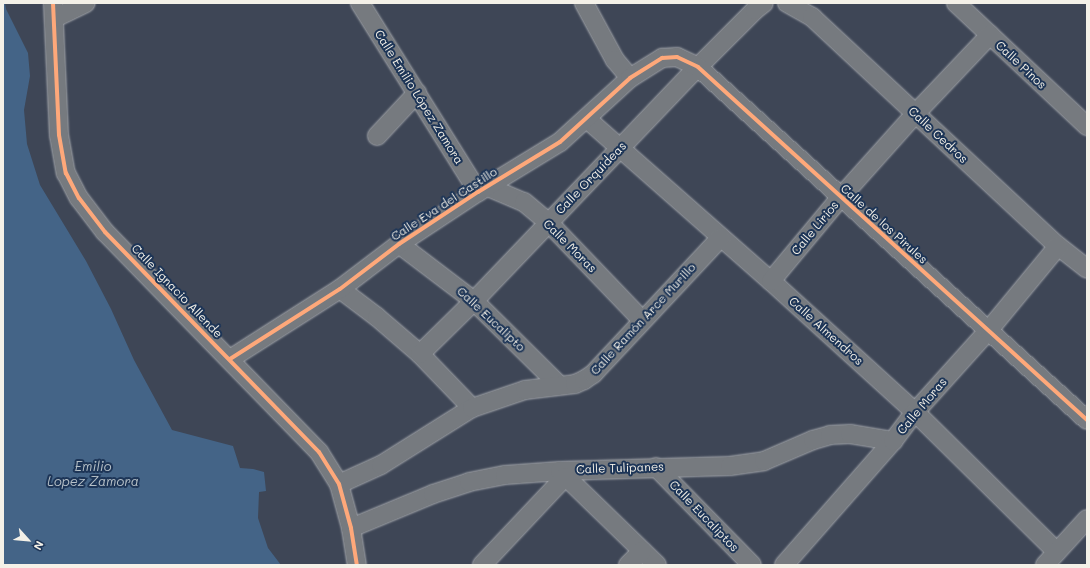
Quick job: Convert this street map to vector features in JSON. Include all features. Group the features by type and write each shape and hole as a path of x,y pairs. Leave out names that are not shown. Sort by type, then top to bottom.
{"street":[{"path":"54,10 86,3"},
{"name":"Calle Emilio López Zamora","path":"360,3 417,93 483,189"},
{"path":"584,3 615,60 630,78"},
{"name":"Calle Orquídeas","path":"420,354 474,301 698,67 755,10 764,3"},
{"name":"Calle Cedros","path":"787,3 812,17 1058,246 1087,269"},
{"name":"Calle Pinos","path":"956,3 1087,126"},
{"name":"Calle Ignacio Allende","path":"54,10 60,135 66,172 79,198 105,232 319,452 339,484 351,528 357,565"},
{"name":"Calle Lirios","path":"771,281 840,198 915,114 990,35"},
{"name":"Calle de los Pirules","path":"662,58 677,57 698,67 840,198 1087,420"},
{"name":"Calle Eva del Castillo","path":"230,359 340,289 399,244 483,189 560,142 587,119 630,78 662,58"},
{"path":"377,136 417,93"},
{"name":"Calle Almendros","path":"587,119 619,149 771,281 915,412 1051,558"},
{"name":"Calle Moras","path":"483,189 524,202 548,222 642,320"},
{"name":"Calle Ramón Arce Murillo","path":"339,484 381,465 472,408 525,390 584,380 721,237"},
{"name":"Calle Eucalipto","path":"399,244 474,301 559,385"},
{"name":"Calle Moras","path":"784,565 893,441 915,412 988,331 1058,246"},
{"path":"340,289 377,317 420,354 472,408"},
{"name":"Calle Tulipanes","path":"351,528 433,494 469,482 505,475 563,474 656,467 730,466 764,460 813,440 830,435 850,434 893,441"},
{"name":"Calle Eucaliptos","path":"656,467 752,565"},
{"path":"482,565 563,474 657,565"},
{"path":"1051,558 1087,519"},
{"path":"628,565 642,551"}],"water":[{"name":"Emilio Lopez Zamora","path":"3,3 5,3 6,9 28,53 30,76 24,110 27,144 40,185 86,261 111,309 134,360 172,430 233,446 240,468 264,472 266,491 259,492 258,518 268,548 281,565 3,565"}],"cycle path":[{"path":"53,3 59,135 66,173 79,198 105,232 319,452 339,484 351,528 357,565"},
{"path":"230,359 340,289 399,244 478,192 560,142 630,78 662,58 677,57 698,67 1087,420"}]}
